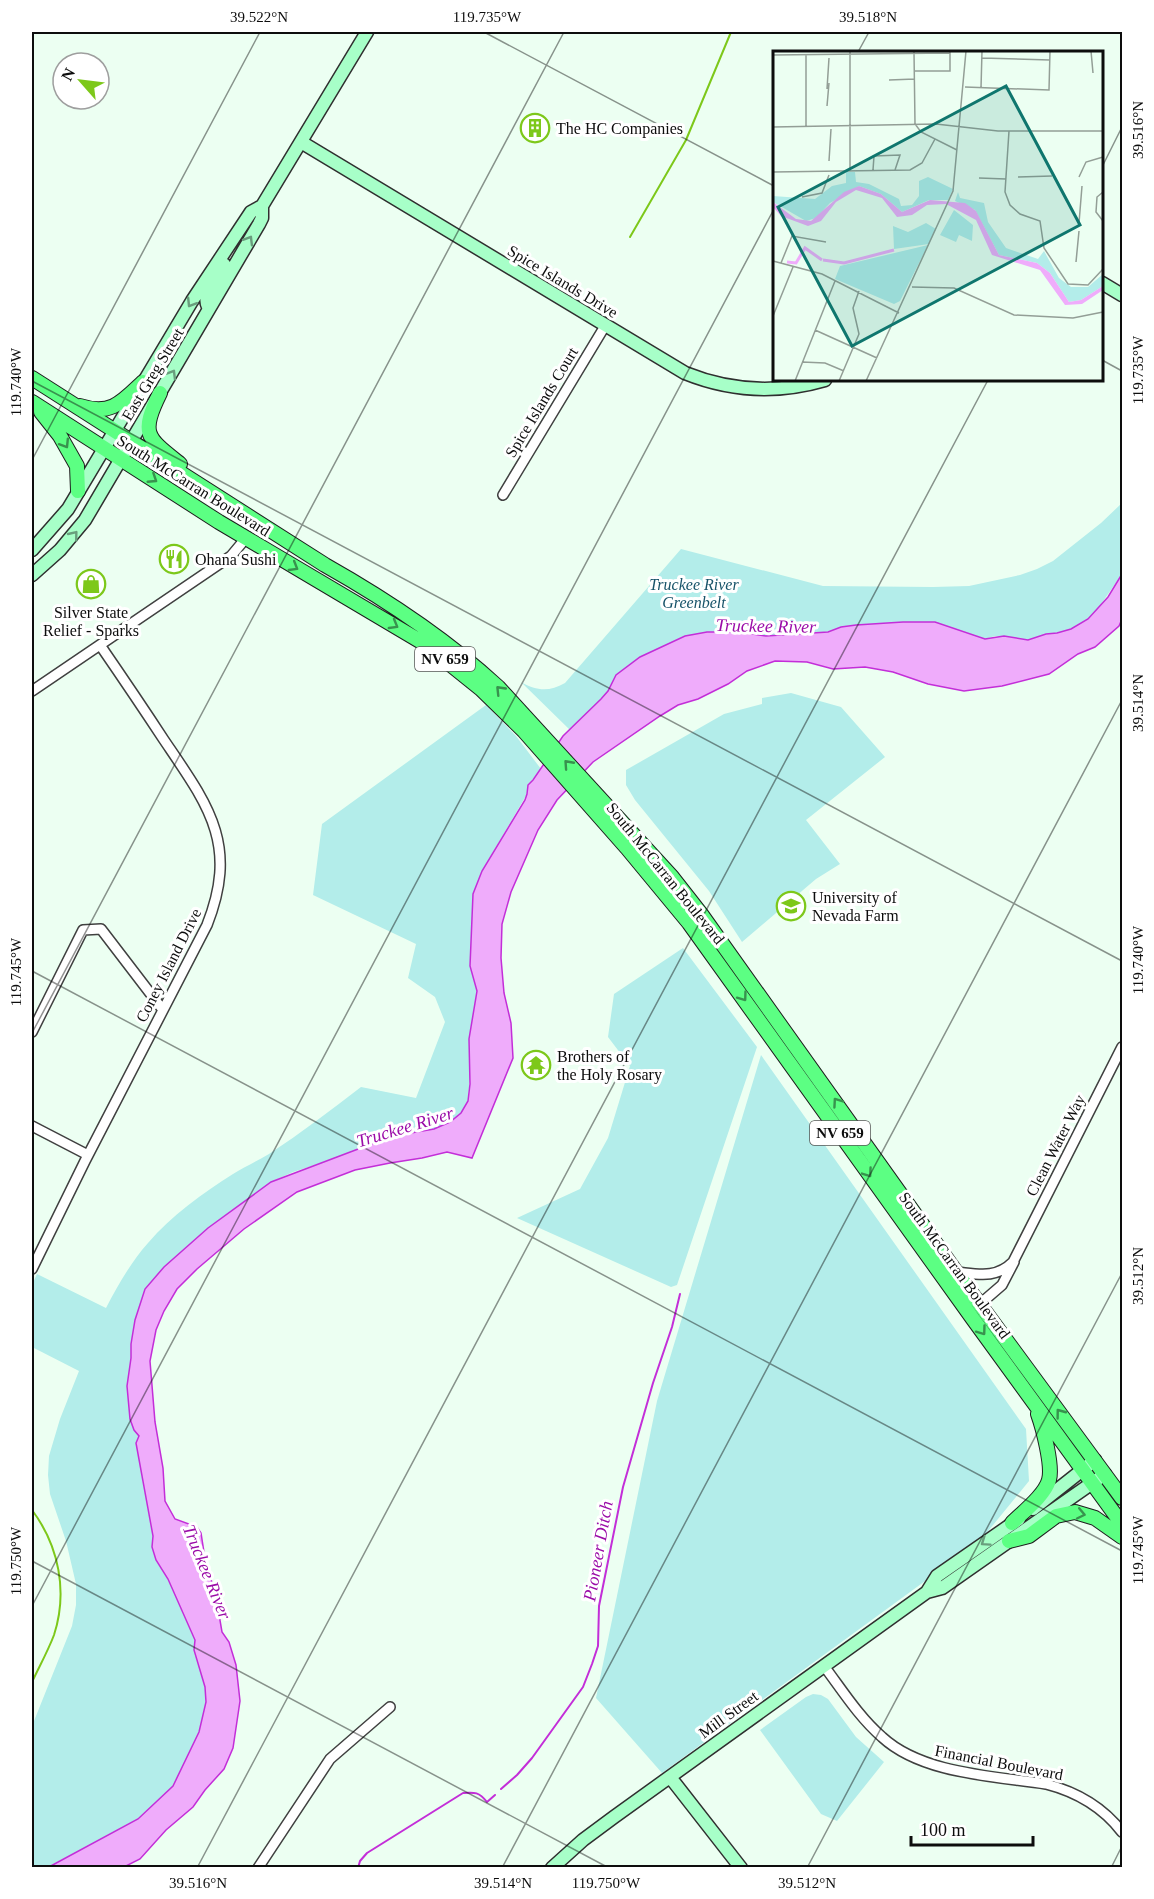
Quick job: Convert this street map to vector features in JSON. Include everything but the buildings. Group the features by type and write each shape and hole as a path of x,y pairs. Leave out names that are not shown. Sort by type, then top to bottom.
{"main road":[{"name":"East Greg Street","path":"32,550 56,524 78,491 195,295 251,212 262,206 367,32"},
{"name":"Spice Islands Drive","path":"301,142 672,366 712,383 741,389 769,390 798,387 821,381"},
{"name":"East Greg Street","path":"32,575 79,529 259,224 263,213 262,206"},
{"path":"209,308 206,304 207,297 222,268 230,243"},
{"path":"1103,284 1122,295"},
{"name":"South McCarran Boulevard","path":"32,378 325,565 374,593 443,640 498,687 536,736 592,800 689,923 1122,1524"},
{"path":"66,401 96,410 111,408 124,400 143,382"},
{"path":"160,393 149,418 148,425 152,440 241,512"},
{"path":"33,402 56,429 73,459 77,467 78,491"},
{"name":"South McCarran Boulevard","path":"33,402 246,538 438,654 536,736"},
{"name":"South McCarran Boulevard","path":"592,800 672,877 701,914 956,1272 1122,1498"},
{"path":"721,968 734,958"},
{"path":"1012,1523 1042,1492 1049,1480 1047,1450 1035,1404"},
{"name":"Mill Street","path":"927,1592 937,1576 1095,1460"},
{"name":"Mill Street","path":"552,1868 592,1833 927,1592 942,1588 1105,1474"},
{"path":"1009,1541 1029,1536 1056,1516 1075,1512 1095,1518 1122,1537"},
{"path":"670,1777 741,1868"}],"street":[{"name":"Spice Islands Court","path":"503,495 605,326"},
{"path":"32,691 231,556 246,538"},
{"name":"Coney Island Drive","path":"32,1269 213,910 220,874 221,858 218,839 201,795 100,645"},
{"path":"32,1032 82,930 101,928 163,1010"},
{"name":"Clean Water Way","path":"980,1304 1004,1282 1012,1269 1122,1047"},
{"path":"32,1126 88,1155"},
{"name":"Clean Water Way","path":"956,1272 994,1274 1004,1269 1016,1257"},
{"name":"Financial Boulevard","path":"824,1666 870,1726 895,1748 942,1768 1061,1788 1093,1804 1122,1832"},
{"path":"258,1868 330,1759 390,1707"}],"green space":[{"name":"Truckee River Greenbelt","path":"1122,503 1122,574 1088,619 1071,629 1028,640 995,636 985,639 935,622 856,625 841,627 829,632 766,636 685,636 640,657 570,730 521,682 543,689 554,688 565,683 681,549 823,586 969,586 1020,575 1053,561"},
{"path":"791,693 841,707 885,757 806,820 840,864 816,879 742,942 709,891 635,800 626,785 626,770 724,714 762,704 762,698"},
{"path":"486,705 516,736 541,769 528,785 527,794 482,871 473,894 470,966 477,991 469,1039 471,1059 468,1101 461,1113 450,1122 437,1128 293,1172 271,1182 208,1228 164,1267 145,1289 131,1344 127,1386 134,1430 139,1436 141,1472 153,1536 152,1547 156,1560 168,1579 196,1640 194,1650 205,1687 206,1702 199,1732 173,1786 138,1819 118,1831 45,1868 32,1867 32,1726 72,1626 76,1605 76,1584 66,1541 50,1494 49,1456 60,1419 79,1371 32,1347 32,1285 37,1274 106,1308 125,1274 148,1243 177,1214 210,1189 281,1146 361,1087 416,1098 445,1022 435,997 408,978 416,944 313,895 322,824"},
{"path":"683,948 757,1047 677,1285 671,1287 517,1218 580,1189 608,1138 630,1066 608,1037 614,994"},
{"path":"761,1055 1026,1429 1029,1481 980,1541 662,1773 596,1698 657,1401"},
{"path":"813,1694 828,1699 856,1737 884,1762 837,1821 821,1814 760,1730"}],"water":[{"name":"Truckee River","path":"1122,574 1122,619 1119,626 1095,647 1078,654 1049,674 1002,686 964,691 865,667 833,669 807,662 775,661 747,671 728,684 698,699 678,705 660,716 593,762 557,800 538,830 511,892 502,924 501,958 504,993 511,1023 513,1058 472,1158 447,1152 390,1163 355,1170 297,1192 244,1229 197,1269 177,1289 164,1311 156,1330 150,1361 165,1501 175,1519 197,1527 201,1533 222,1632 229,1642 236,1665 240,1701 233,1748 224,1769 193,1807 166,1830 140,1859 124,1867 47,1868 138,1819 173,1786 199,1732 206,1702 205,1687 194,1650 195,1640 168,1579 156,1560 152,1547 153,1536 136,1443 139,1436 130,1419 127,1386 131,1344 135,1320 145,1289 164,1267 208,1228 271,1182 374,1143 434,1129 450,1122 461,1113 468,1101 469,1039 477,991 470,966 473,894 482,871 525,800 528,785 563,736 608,691 616,675 640,657 685,636 707,632 739,632 766,636 828,632 856,625 935,622 985,639 1004,636 1028,640 1071,629 1088,619 1108,597"}],"waterway":[{"name":"Pioneer Ditch","path":"501,1789 532,1758 583,1687 592,1664 598,1646 599,1606 623,1487 680,1294"},
{"name":"Pioneer Ditch","path":"358,1868 360,1861 367,1853 463,1793 476,1793 487,1802 495,1795"}],"railway":[{"path":"630,237 686,140 731,32"},
{"path":"32,1510 55,1554 60,1586 58,1619 54,1635 32,1682"}],"place":[{"name":"The HC Companies","path":"535,128"},
{"name":"Ohana Sushi","path":"174,559"},
{"name":"Silver State Relief - Sparks","path":"91,584"},
{"name":"University of Nevada Farm","path":"791,906"},
{"name":"Brothers of the Holy Rosary","path":"536,1065"}]}
